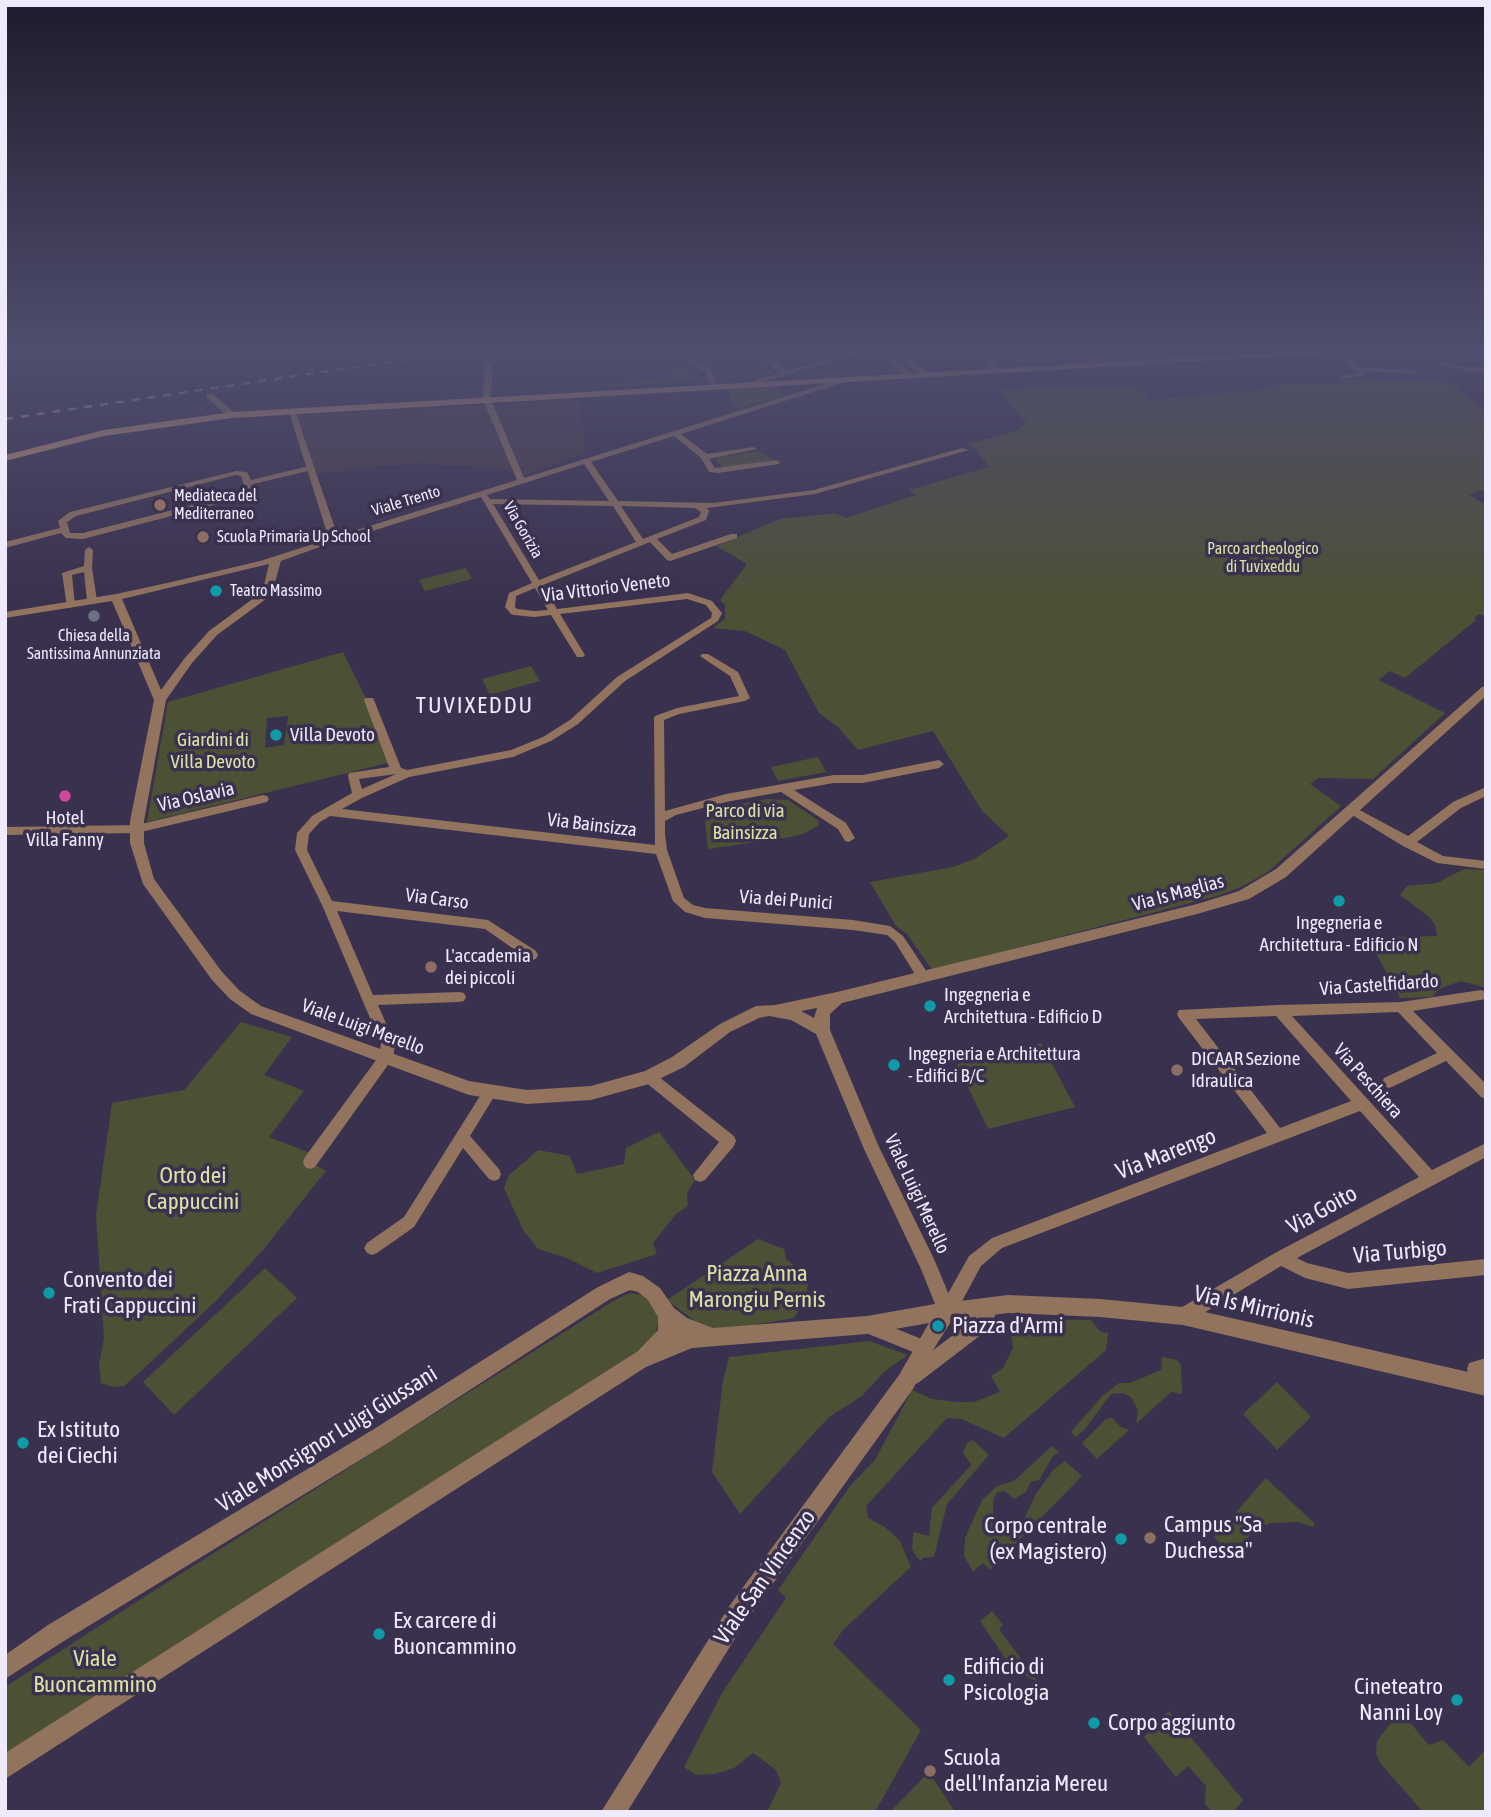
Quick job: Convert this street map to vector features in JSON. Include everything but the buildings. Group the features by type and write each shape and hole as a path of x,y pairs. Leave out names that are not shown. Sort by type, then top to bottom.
{"main road":[{"path":"5,458 93,436"}],"street":[{"path":"299,436 334,540"},
{"path":"502,436 522,482"},
{"name":"Viale Trento","path":"5,615 116,597 276,559 485,497 522,482 666,436"},
{"path":"678,436 705,457 709,468 718,471 776,462"},
{"path":"705,457 753,449"},
{"path":"485,497 696,506 815,492 965,450"},
{"path":"586,461 614,503 646,540 670,558 734,537"},
{"path":"248,483 309,468"},
{"path":"236,473 244,474 251,490 221,502 76,537 68,536 64,530 62,521 73,514 236,473"},
{"name":"Via Gorizia","path":"485,497 580,654"},
{"name":"Via Vittorio Veneto","path":"386,1058 388,1044 328,905 301,850 300,840 308,826 401,772 513,753 547,739 574,722 621,679 709,624 717,613 709,603 688,596 522,614 514,612 510,607 512,595 536,583 748,500"},
{"path":"696,506 705,511 703,518"},
{"path":"5,545 64,530"},
{"path":"89,550 92,601"},
{"path":"154,687 170,685 224,623 262,597 268,589 276,559"},
{"path":"70,605 68,573 88,568"},
{"path":"116,597 154,687"},
{"path":"659,819 659,718 677,711 745,698 734,674 705,656"},
{"path":"154,687 162,676 180,671"},
{"name":"Viale Luigi Merello","path":"154,687 137,843 148,880 216,976 235,995 256,1010 469,1088 527,1097 591,1093 649,1077 678,1062 745,1016 769,1010 813,1014 947,1312"},
{"name":"Via Is Maglias","path":"813,1014 837,998 1244,895 1281,873 1486,690"},
{"path":"358,795 353,776 401,772 369,700"},
{"name":"Via Bainsizza","path":"328,812 661,850 659,819 672,811 834,779 863,779 939,764"},
{"path":"784,789 842,826 849,838"},
{"path":"1407,843 1457,805 1486,791"},
{"name":"Via Oslavia","path":"5,831 137,829 264,799"},
{"path":"1350,810 1441,860 1486,865"},
{"name":"Via dei Punici","path":"661,850 679,901 688,909 705,913 874,927 890,931 900,939 923,975"},
{"name":"Via Carso","path":"328,905 488,925 532,955"},
{"name":"Via Castelfidardo","path":"1278,1136 1184,1014 1401,1007 1481,995"},
{"path":"369,1000 459,997"},
{"path":"1401,1007 1486,1093"},
{"name":"Via Peschiera","path":"1278,1010 1429,1178"},
{"path":"1389,1082 1446,1055"},
{"path":"310,1162 386,1058"},
{"path":"649,1077 729,1141 700,1175"},
{"path":"372,1248 409,1222 490,1092"},
{"name":"Via Marengo","path":"986,1250 1010,1238 1363,1104"},
{"path":"462,1137 494,1174"},
{"name":"Via Goito","path":"1183,1316 1281,1258 1486,1149"},
{"path":"867,1325 923,1348 947,1312 975,1261 986,1250"},
{"name":"Via Turbigo","path":"1281,1258 1305,1270 1348,1281 1486,1267"},
{"name":"Viale Monsignor Luigi Giussani","path":"5,1668 56,1633 381,1436 604,1293 629,1281 654,1294 667,1314 681,1325 716,1336"},
{"path":"5,1767 640,1360 692,1339 867,1325 912,1316 1000,1305"},
{"path":"906,1382 984,1322 1000,1305"},
{"name":"Via Is Mirrionis","path":"1000,1305 1183,1316 1483,1379"},
{"path":"640,1360 665,1336 669,1324 667,1314"},
{"name":"Viale San Vincenzo","path":"613,1812 653,1743 738,1613 906,1382 923,1348"}],"shaded area":[{"path":"300,436 583,436 585,453 524,476 505,470 418,463 317,474"}],"green space":[{"name":"Parco archeologico di Tuvixeddu","path":"998,436 1486,436 1486,489 1469,495 1486,505 1486,617 1479,614 1474,618 1476,620 1405,678 1390,671 1379,680 1445,713 1373,779 1318,778 1310,784 1341,806 1268,872 1241,887 1217,896 932,970 907,934 896,926 870,882 953,867 974,859 1009,836 982,811 933,731 858,750 839,728 819,713 785,650 745,631 713,628 725,619 725,605 720,600 747,564 716,546 780,519 835,513 846,518 916,495 909,490 989,467 968,444"},
{"path":"759,451 774,460 723,468 717,462 717,458"},
{"path":"466,568 472,579 425,591 419,580"},
{"name":"Giardini di Villa Devoto","path":"343,652 367,701 388,763 147,822 168,702","holes":["288,716 284,745 265,748 267,718"]},
{"path":"531,666 540,681 490,695 482,679"},
{"path":"818,757 826,772 778,781 771,767"},
{"name":"Parco di via Bainsizza","path":"767,799 788,800 818,820 819,825 791,837 708,849 704,810"},
{"path":"1464,869 1486,870 1486,988 1461,981 1439,989 1432,997 1400,998 1371,944 1399,944 1396,937 1437,936 1435,925 1428,916 1400,895 1407,886 1437,883"},
{"name":"Orto dei Cappuccini","path":"241,1022 292,1037 264,1075 304,1091 269,1137 308,1152 310,1162 326,1171 263,1250 216,1301 124,1386 113,1387 101,1383 99,1365 104,1338 96,1215 112,1103 184,1090"},
{"path":"1041,1043 1075,1107 988,1129 957,1064"},
{"path":"659,1132 695,1180 687,1193 688,1206 677,1213 653,1243 657,1254 597,1273 567,1258 538,1249 523,1230 504,1188 509,1175 538,1150 570,1156 577,1174 624,1164 626,1148"},
{"name":"Piazza Anna Marongiu Pernis","path":"758,1239 784,1249 786,1259 805,1275 808,1283 806,1298 794,1318 724,1330 709,1328 699,1324 667,1300"},
{"path":"265,1268 297,1298 174,1415 143,1382"},
{"name":"Viale Buoncammino","path":"630,1293 649,1296 659,1319 655,1336 647,1345 5,1756 5,1687"},
{"path":"1009,1319 1091,1320 1101,1332 1108,1333 1106,1350 1004,1438 961,1419 947,1418 866,1506 868,1518 885,1527 900,1541 911,1567 843,1630 833,1644 921,1730 875,1812 767,1812 781,1783 776,1770 753,1753 734,1768 715,1774 696,1775 684,1767 722,1693 786,1598 778,1590 850,1486 875,1460 912,1390 932,1399 957,1402 974,1402 1000,1392 991,1376 1003,1368 1013,1348"},
{"path":"869,1341 908,1355 885,1371 862,1396 829,1417 740,1514 712,1472 723,1381 729,1357"},
{"path":"1162,1357 1177,1360 1181,1365 1182,1394 1171,1392 1136,1424 1138,1410 1131,1397 1123,1393 1111,1394 1085,1429 1076,1437 1071,1432 1102,1396 1119,1383 1130,1383 1161,1370"},
{"path":"1277,1382 1311,1417 1277,1450 1243,1414"},
{"path":"1112,1418 1121,1427 1129,1430 1097,1459 1082,1443 1106,1419"},
{"path":"973,1440 989,1455 947,1504 934,1557 922,1558 922,1561 912,1549 914,1532 929,1536 932,1508 971,1465 963,1452 967,1443"},
{"path":"1052,1446 1059,1452 1053,1456 1039,1480 1031,1482 1026,1492 1014,1499 1005,1491 996,1493 993,1520 999,1528 1005,1532 1018,1532 1036,1494 1053,1470 1065,1461 1082,1476 990,1570 983,1563 973,1572 964,1556 965,1538 982,1500 997,1486 1014,1481"},
{"path":"1266,1478 1315,1524 1313,1527 1298,1522 1270,1523 1258,1529 1229,1554 1214,1537"},
{"path":"992,1611 1003,1625 999,1629 1037,1681 1016,1672 980,1621"},
{"path":"1169,1711 1243,1800 1233,1812 1212,1812 1205,1804 1206,1786 1188,1766 1176,1777 1144,1737"},
{"path":"1400,1711 1429,1745 1443,1740 1469,1767 1486,1749 1486,1812 1423,1812 1380,1763 1376,1753 1377,1741"},
{"path":"929,1772 955,1812 890,1812"}],"place":[{"name":"Mediateca del Mediterraneo","path":"160,505"},
{"name":"Scuola Primaria Up School","path":"203,537"},
{"name":"Teatro Massimo","path":"216,591"},
{"name":"Chiesa della Santissima Annunziata","path":"94,616"},
{"name":"Villa Devoto","path":"276,735"},
{"name":"Hotel Villa Fanny","path":"65,796"},
{"name":"Ingegneria e Architettura - Edificio N","path":"1339,901"},
{"name":"L'accademia dei piccoli","path":"431,967"},
{"name":"Ingegneria e Architettura - Edificio D","path":"930,1006"},
{"name":"Ingegneria e Architettura - Edifici B/C","path":"894,1065"},
{"name":"DICAAR Sezione Idraulica","path":"1177,1070"},
{"name":"Convento dei Frati Cappuccini","path":"49,1293"},
{"name":"Piazza d'Armi","path":"938,1326"},
{"name":"Ex Istituto dei Ciechi","path":"23,1443"},
{"name":"Campus \"Sa Duchessa\"","path":"1150,1538"},
{"name":"Corpo centrale (ex Magistero)","path":"1121,1539"},
{"name":"Ex carcere di Buoncammino","path":"379,1634"},
{"name":"Edificio di Psicologia","path":"949,1680"},
{"name":"Cineteatro Nanni Loy","path":"1457,1700"},
{"name":"Corpo aggiunto","path":"1094,1723"},
{"name":"Scuola dell'Infanzia Mereu","path":"930,1771"}],"district":[{"name":"TUVIXEDDU","path":"475,706"}]}
